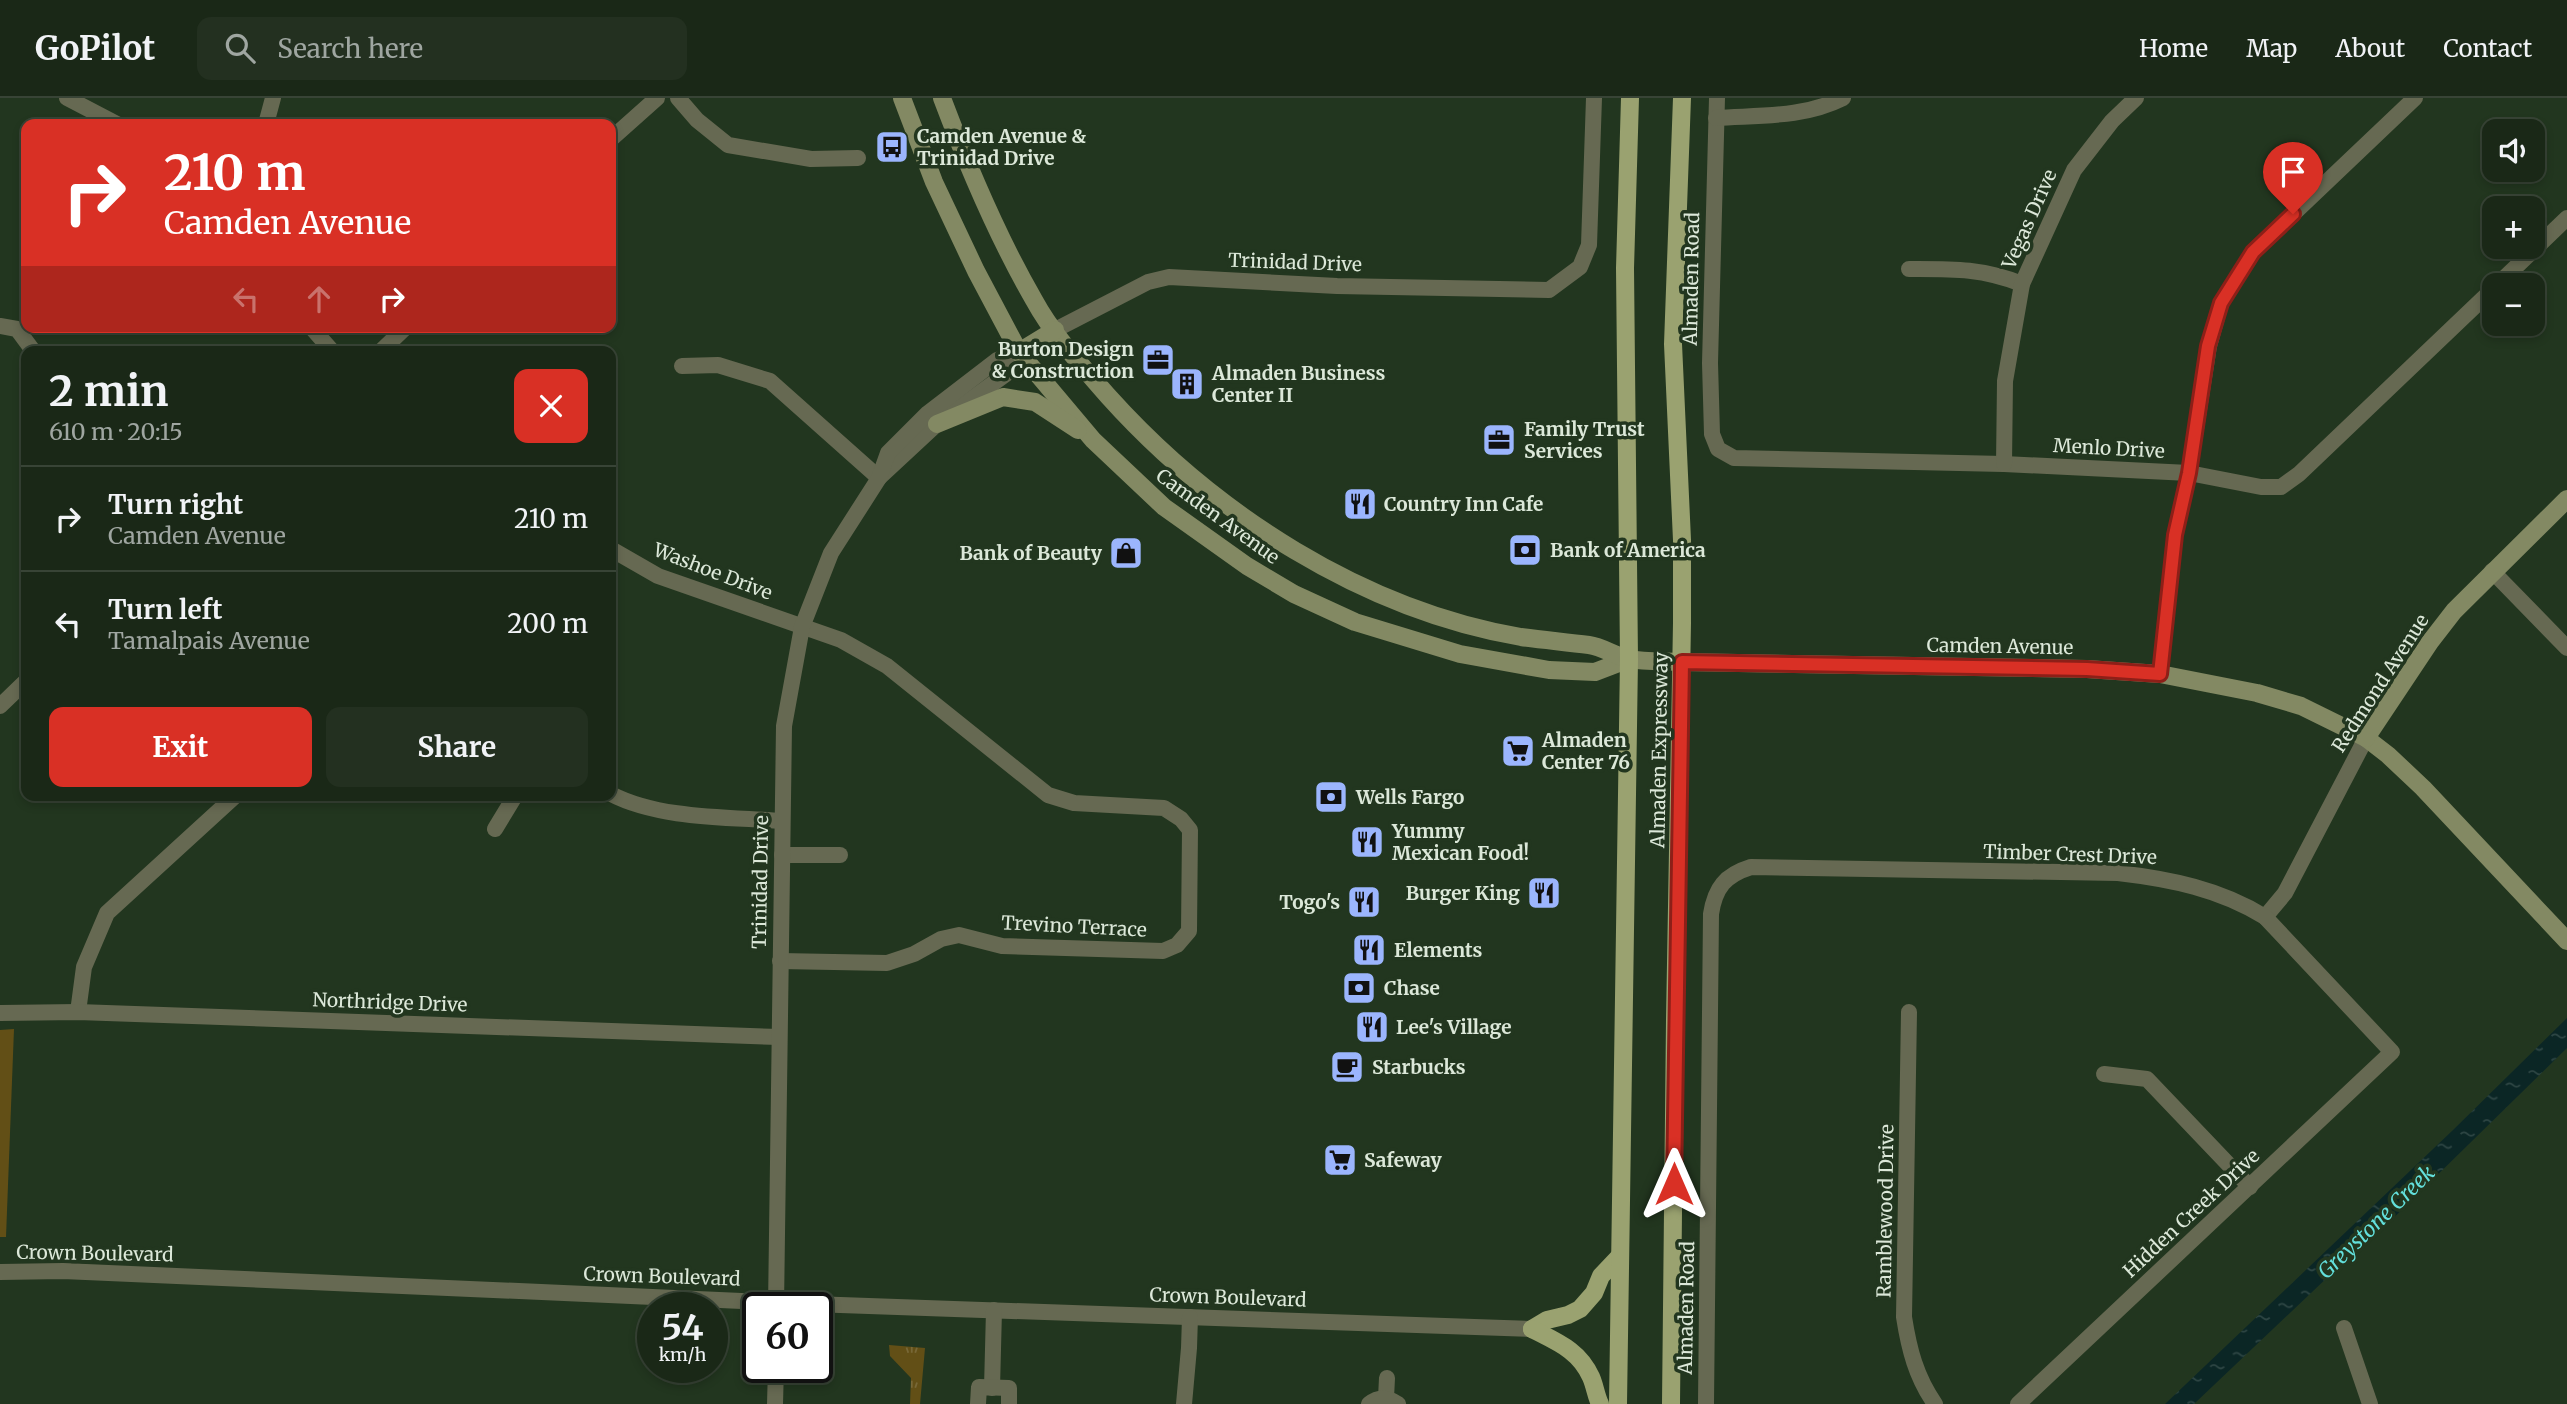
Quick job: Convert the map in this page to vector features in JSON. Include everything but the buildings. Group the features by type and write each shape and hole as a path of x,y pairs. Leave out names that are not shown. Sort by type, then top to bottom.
{"main road":[{"name":"Camden Avenue","path":"902,98 934,182 976,271 1019,352 1093,440 1130,477 1192,528 1294,594 1355,622 1460,654 1549,670 1595,672 1629,659"},
{"name":"Camden Avenue","path":"942,98 978,191 1034,302 1078,362 1135,426 1183,472 1285,545 1322,568 1403,603 1474,626 1519,636 1593,645 1629,659 2087,669 2160,674 2257,693 2301,706 2366,738 2423,788 2567,941"},
{"name":"Almaden Expressway","path":"1618,1404 1629,659 1625,268 1630,98"},
{"name":"Almaden Expressway","path":"1671,1404 1682,662 1682,540 1673,344 1682,98"},
{"name":"Trinidad Drive","path":"1019,352 1055,330"},
{"path":"937,424 1003,397 1035,402 1093,440"},
{"name":"Redmond Avenue","path":"2366,738 2454,611 2567,499"},
{"path":"1532,1329 1547,1320 1580,1309 1594,1293 1601,1276 1619,1257"},
{"path":"1532,1329 1566,1346 1577,1355 1592,1379 1600,1404"}],"street":[{"path":"67,98 107,119"},
{"path":"267,119 273,98"},
{"path":"616,135 657,98"},
{"path":"678,98 696,120 728,145 811,159 858,158"},
{"name":"Trinidad Drive","path":"1055,330 1149,282 1169,277 1337,286 1549,290 1580,267 1589,245 1594,98"},
{"name":"Almaden Road","path":"1717,98 1710,375 1712,434 1718,449 1727,456"},
{"path":"1716,118 1794,115 1843,98"},
{"name":"Vegas Drive","path":"2004,464 2005,381 2022,284 2074,170 2112,121 2136,98"},
{"path":"2160,674 2175,535 2189,473 2208,346 2221,303 2253,252 2415,98"},
{"name":"Menlo Drive","path":"2510,273 2567,218"},
{"path":"1909,269 1967,268 2022,284"},
{"name":"Menlo Drive","path":"1727,456 1741,459 2004,464 2189,473 2261,487 2281,487 2299,474 2482,299"},
{"path":"0,326 17,329 30,346"},
{"path":"386,346 400,333"},
{"name":"Trinidad Drive","path":"879,478 937,424 1006,374 1019,352"},
{"name":"Trinidad Drive","path":"776,1292 783,726 802,627 831,553 879,478 888,453 928,412 997,360 1019,352"},
{"path":"681,366 718,365 770,381 879,478"},
{"name":"Washoe Drive","path":"616,552 658,576 802,627"},
{"path":"2492,571 2567,648"},
{"name":"Trevino Terrace","path":"780,961 887,963 914,954 941,939 959,935 1002,946 1163,951 1177,945 1189,931 1191,838 1190,830 1181,819 1164,808 1074,803 1048,795 887,666 841,640 802,627"},
{"path":"0,706 21,686"},
{"name":"Redmond Avenue","path":"2265,917 2286,893 2366,738"},
{"path":"616,797 675,813 782,821"},
{"path":"78,1013 84,967 107,912 229,801"},
{"path":"495,829 512,801"},
{"path":"782,855 840,855"},
{"name":"Timber Crest Drive","path":"1725,880 1736,872 1751,867 2118,873 2163,878 2241,902 2265,917 2392,1052"},
{"name":"Almaden Road","path":"1706,1404 1711,914 1717,889 1725,880"},
{"name":"Ramblewood Drive","path":"1909,1012 1904,1317 1909,1349 1924,1388 1935,1404"},
{"name":"Northridge Drive","path":"0,1013 78,1013 779,1037"},
{"name":"Hidden Creek Drive","path":"2018,1404 2392,1052"},
{"path":"2104,1074 2147,1079 2250,1187"},
{"name":"Crown Boulevard","path":"0,1272 63,1271 742,1303"},
{"name":"Crown Boulevard","path":"833,1306 1532,1329"},
{"path":"992,1388 994,1310"},
{"path":"1184,1404 1190,1317"},
{"path":"2344,1328 2370,1404"},
{"path":"1369,1404 1380,1398 1392,1401 1387,1378"},
{"path":"775,1404 776,1383"},
{"path":"978,1404 979,1387 1009,1388 1009,1404"}],"green space":[{"path":"14,1029 6,1237 0,1237 0,1030"},
{"path":"889,1345 925,1348 920,1404 910,1404 911,1378 890,1356"}],"water":[{"name":"Greystone Creek","path":"2567,1018 2567,1048 2371,1240 2350,1256 2194,1404 2165,1404 2453,1130"}],"place":[{"name":"Camden Avenue & Trinidad Drive","path":"892,147"},
{"name":"Burton Design & Construction","path":"1158,360"},
{"name":"Almaden Business Center II","path":"1187,384"},
{"name":"Family Trust Services","path":"1499,440"},
{"name":"Country Inn Cafe","path":"1360,504"},
{"name":"Bank of America","path":"1525,550"},
{"name":"Bank of Beauty","path":"1126,553"},
{"name":"Almaden Center 76","path":"1518,751"},
{"name":"Wells Fargo","path":"1331,797"},
{"name":"Yummy Mexican Food!","path":"1367,842"},
{"name":"Burger King","path":"1544,893"},
{"name":"Togo's","path":"1364,902"},
{"name":"Elements","path":"1369,950"},
{"name":"Chase","path":"1359,988"},
{"name":"Lee's Village","path":"1372,1027"},
{"name":"Starbucks","path":"1347,1067"},
{"name":"Safeway","path":"1340,1160"}],"route":[{"path":"1674,1184 1682,662 2087,669 2160,674 2175,535 2189,473 2208,346 2221,303 2253,252 2293,214"}]}
